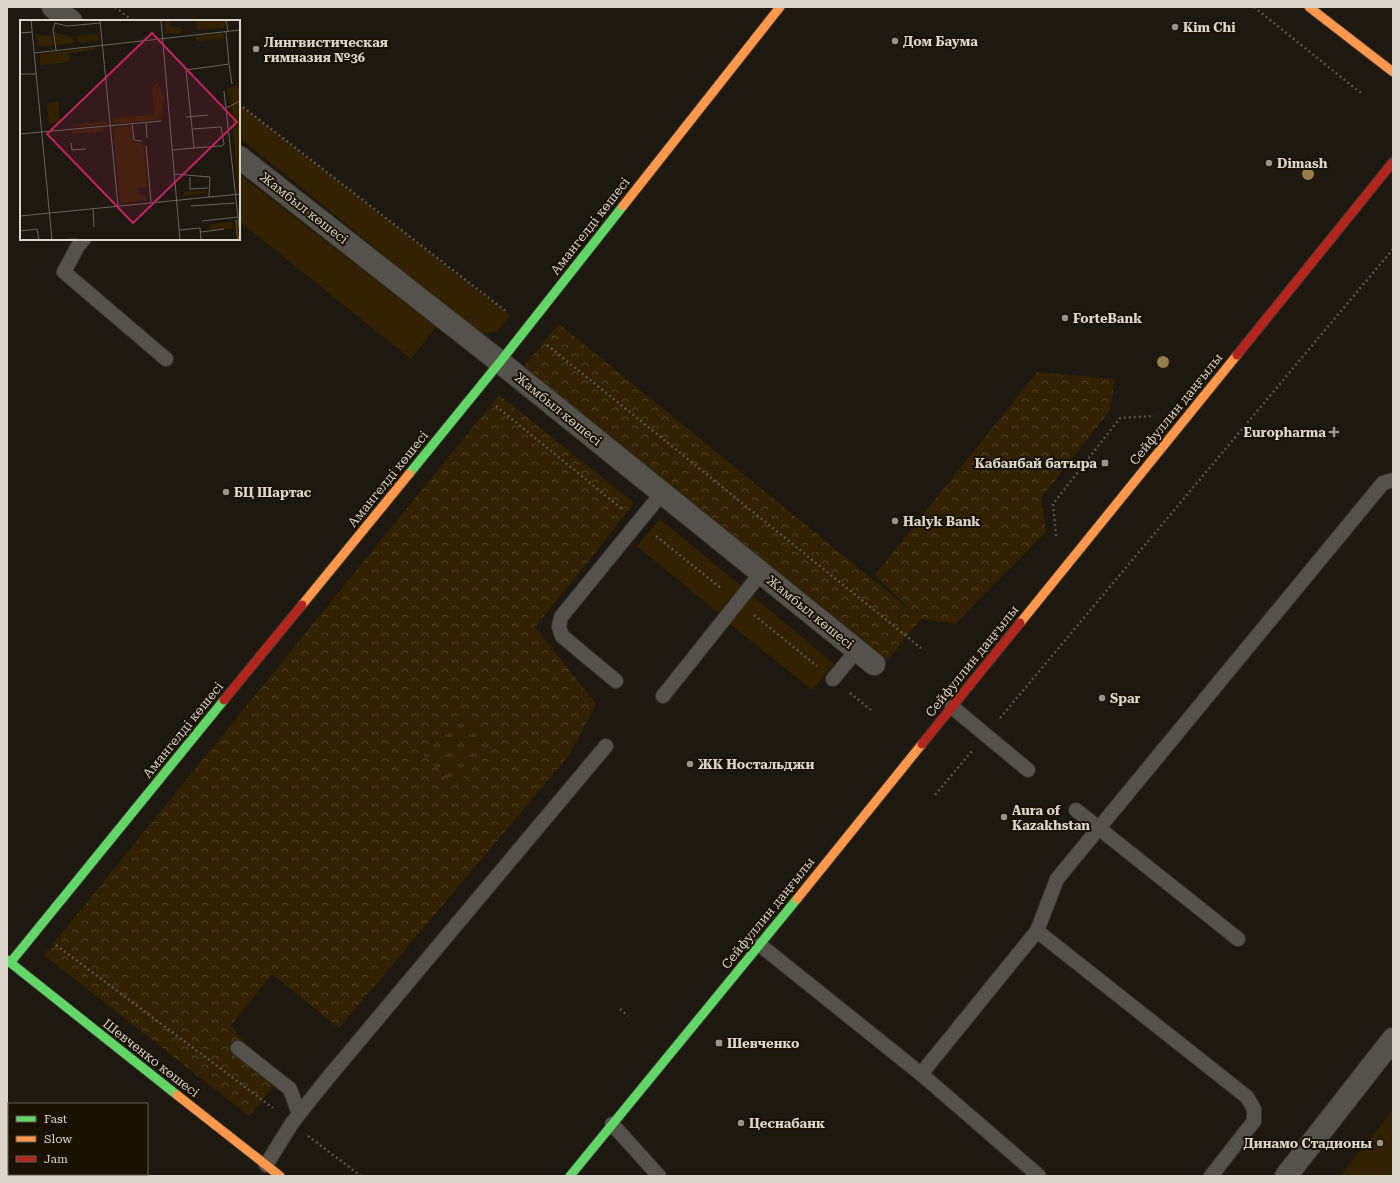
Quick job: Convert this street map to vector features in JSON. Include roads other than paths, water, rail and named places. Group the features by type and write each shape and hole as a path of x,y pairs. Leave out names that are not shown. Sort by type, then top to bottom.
{"street":[{"path":"53,7 70,20"},
{"name":"Амангелді көшесі","path":"9,961 36,930 500,362 780,7"},
{"path":"1310,7 1393,72"},
{"name":"Жамбыл көшесі","path":"240,158 500,362 874,664"},
{"name":"Сейфуллин даңғылы","path":"570,1176 760,945 1060,572 1393,162"},
{"name":"Шевченко көшесі","path":"9,961 280,1176"},
{"path":"1286,1176 1393,1039"}],"lane":[{"path":"83,240 78,246 64,272 166,359"},
{"path":"921,1074 1037,931 1057,879 1383,483 1393,480"},
{"path":"616,681 562,636 559,627 561,617 662,493"},
{"path":"663,696 762,573"},
{"path":"833,679 857,650"},
{"path":"952,707 1028,770"},
{"path":"266,1165 296,1119 332,1073 606,746"},
{"path":"1076,810 1238,939"},
{"path":"1037,931 1247,1097 1254,1109 1254,1121 1211,1176"},
{"path":"760,945 921,1074 1039,1176"},
{"path":"238,1048 290,1089 296,1119"},
{"path":"612,1124 659,1176"}],"place":[{"name":"Kim Chi","path":"1175,27"},
{"name":"Дом Баума","path":"895,41"},
{"name":"Лингвистическая гимназия №36","path":"256,49"},
{"name":"Dimash","path":"1269,163"},
{"name":"ForteBank","path":"1065,318"},
{"name":"Europharma","path":"1334,432"},
{"name":"Кабанбай батыра","path":"1105,463"},
{"name":"БЦ Шартас","path":"226,492"},
{"name":"Halyk Bank","path":"895,521"},
{"name":"Spar","path":"1102,698"},
{"name":"ЖК Ностальджи","path":"690,764"},
{"name":"Aura of Kazakhstan","path":"1004,817"},
{"name":"Шевченко","path":"719,1043"},
{"name":"Цеснабанк","path":"741,1123"},
{"name":"Динамо Стадионы","path":"1380,1143"}]}
